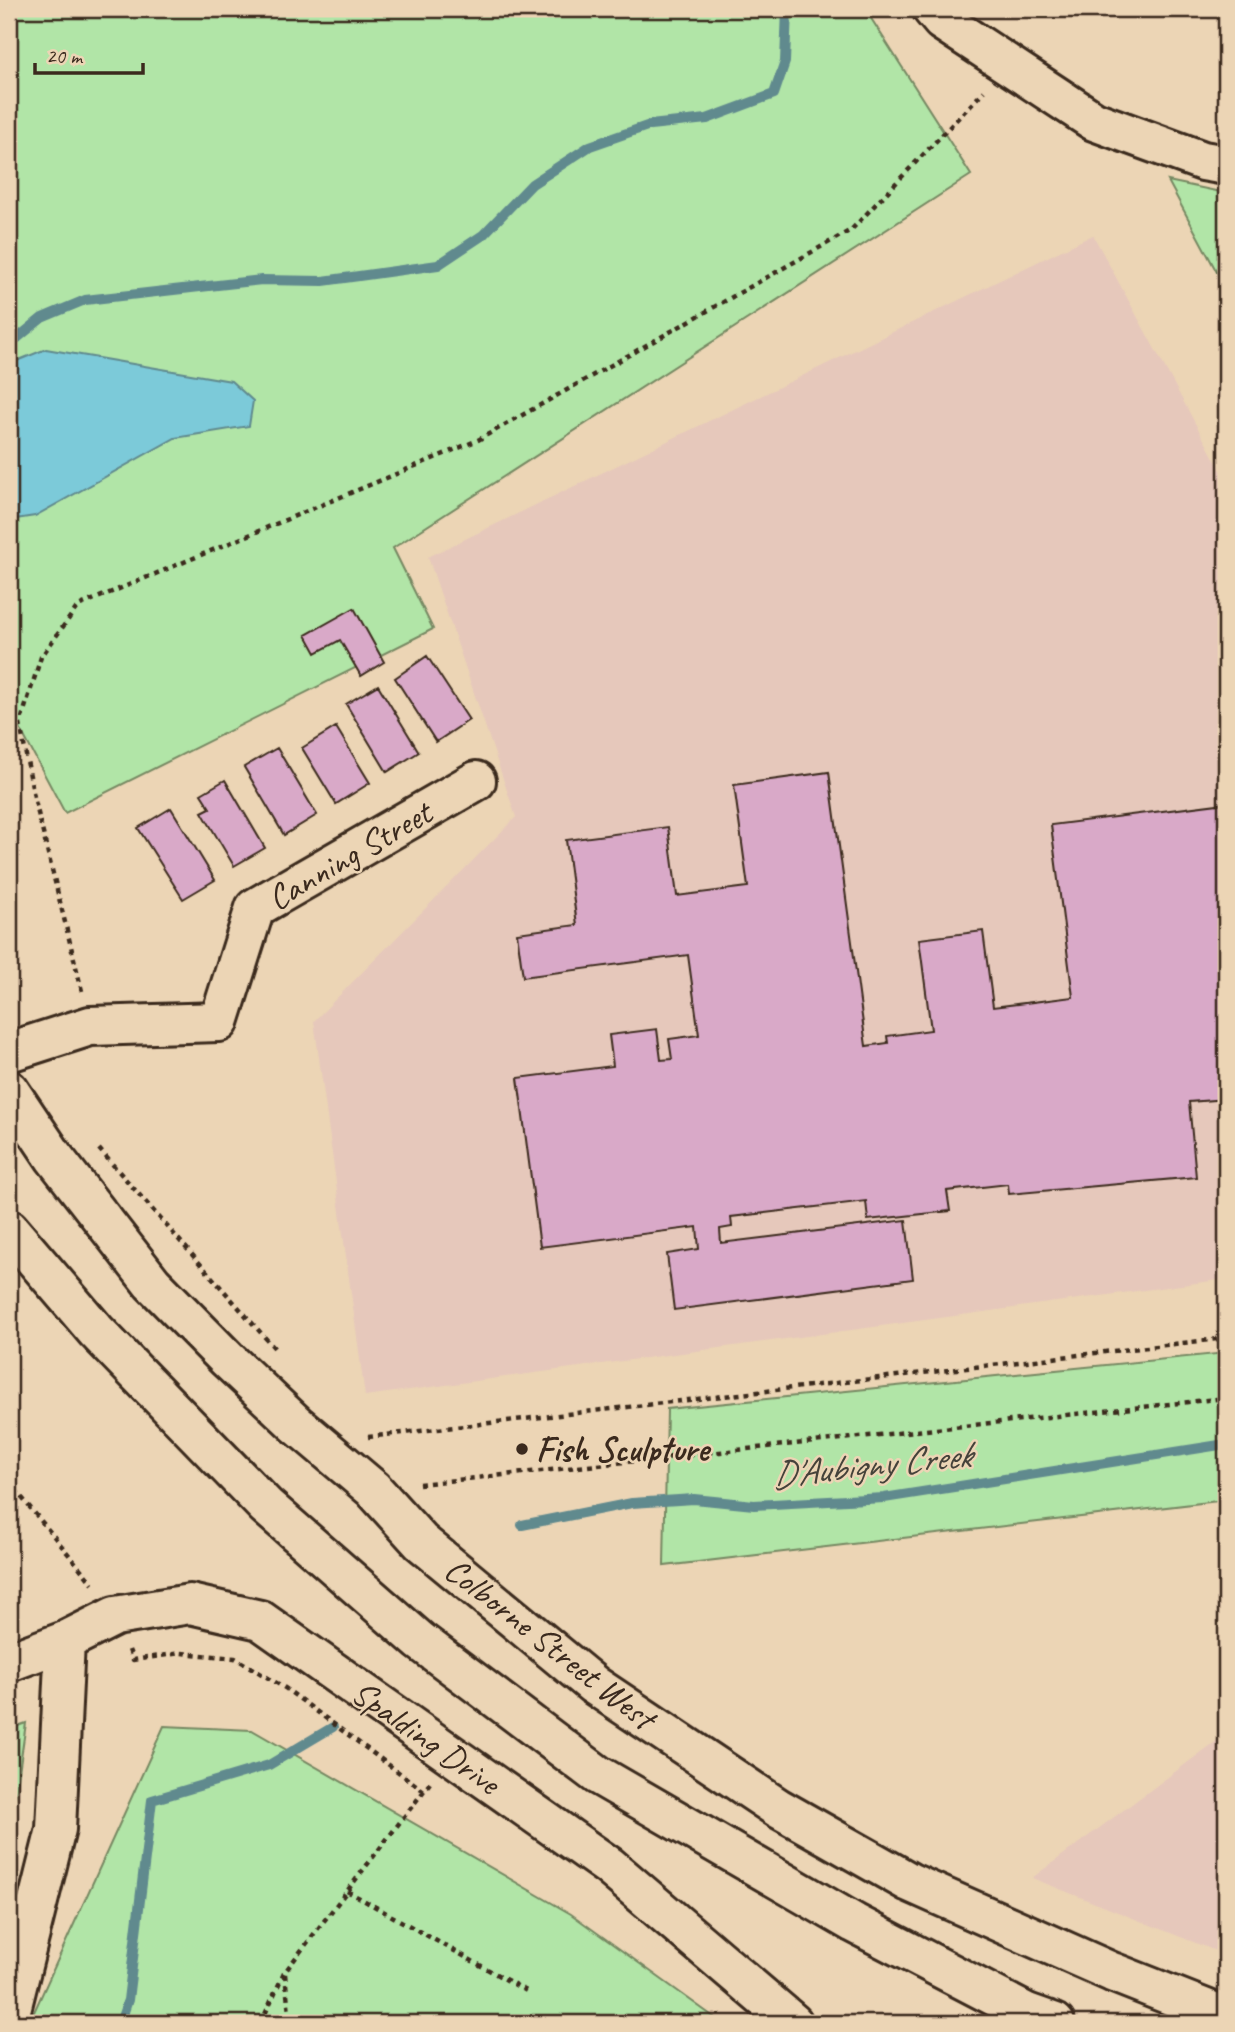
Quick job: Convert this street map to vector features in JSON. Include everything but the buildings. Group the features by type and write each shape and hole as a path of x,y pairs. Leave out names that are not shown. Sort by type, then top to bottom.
{"main road":[{"path":"932,9 942,21 1094,121 1203,161 1226,165"},
{"name":"Canning Street","path":"9,1052 90,1026 219,1022 255,908 476,781"},
{"name":"Colborne Street West","path":"9,1090 54,1157 152,1283 296,1424 373,1489 421,1542 594,1685 778,1808 909,1882 1112,1972 1226,2017"},
{"name":"Colborne Street West","path":"9,1229 96,1331 266,1506 421,1641 598,1775 854,1923 1027,2012 1055,2023"},
{"name":"Spalding Drive","path":"9,1662 65,1641 115,1616 190,1604 260,1620 608,1866 793,2023"},
{"path":"9,2018 56,1829 65,1641"}],"path":[{"path":"90,1026 34,797 20,724 41,657 78,606 478,440 851,230 965,113 1007,64"},
{"path":"93,1142 282,1356"},
{"path":"355,1438 1226,1338"},
{"path":"407,1485 1226,1398"},
{"path":"9,1482 115,1616 133,1660 181,1653 235,1658 285,1688 424,1791 284,1973 261,2023"},
{"path":"348,1891 530,1993"},
{"path":"284,1973 290,2023"}],"shaded area":[{"path":"1093,235 1226,480 1226,1279 365,1396 314,1021 516,817 428,557"},
{"path":"1226,1734 1226,1955 1032,1878"}],"green space":[{"path":"9,9 865,9 971,175 393,548 433,629 65,813 9,708"},
{"path":"1168,181 1226,193 1226,289"},
{"path":"1226,1353 1226,1500 664,1566 667,1409"},
{"path":"26,1723 9,1842 9,1729"},
{"path":"164,1726 252,1730 571,1914 722,2023 29,2023"}],"water":[{"path":"46,349 231,381 253,401 249,426 175,438 35,516 9,520 9,364"}],"waterway":[{"path":"9,345 42,318 85,300 262,280 323,281 438,265 483,235 532,184 590,146 650,125 707,119 774,94 785,62 787,9"},
{"name":"D'Aubigny Creek","path":"522,1525 632,1503 694,1499 754,1505 884,1498 1226,1444"},
{"path":"120,2023 128,2000 152,1800 269,1765 333,1727"}],"place":[{"name":"Fish Sculpture","path":"522,1449"}]}
